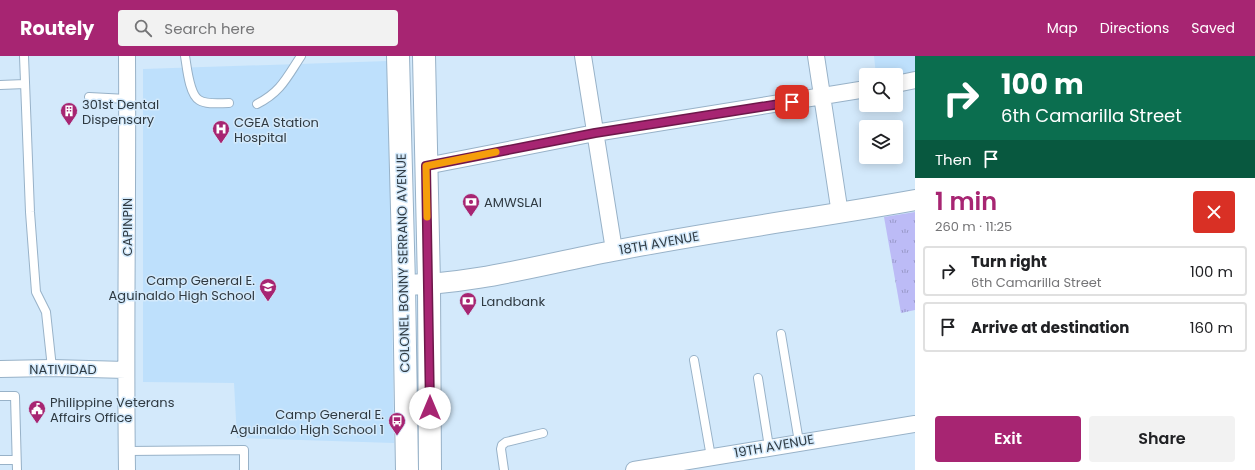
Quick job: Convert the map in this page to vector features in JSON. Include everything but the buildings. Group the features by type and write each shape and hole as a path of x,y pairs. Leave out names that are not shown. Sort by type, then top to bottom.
{"main road":[{"name":"COLONEL BONNY SERRANO AVENUE","path":"398,56 407,470"},
{"name":"COLONEL BONNY SERRANO AVENUE","path":"425,56 429,285 430,470"}],"street":[{"name":"CAPINPIN","path":"127,56 127,470"},
{"path":"583,56 614,250"},
{"path":"816,56 840,214"},
{"path":"903,83 915,80"},
{"path":"426,166 595,133 859,90"},
{"name":"18TH AVENUE","path":"404,285 450,283 514,272 614,250 840,214 915,200"},
{"name":"NATIVIDAD","path":"0,369 52,368 126,370"},
{"name":"19TH AVENUE","path":"634,470 915,424"}],"lane":[{"path":"24,56 30,212 36,292 46,312 52,368"},
{"path":"185,56 191,88 198,100 206,102 230,103"},
{"path":"257,104 273,95 278,90 301,56"},
{"path":"0,84 25,84"},
{"path":"89,97 127,99"},
{"path":"781,334 799,442"},
{"path":"694,360 711,457"},
{"path":"758,378 769,447"},
{"path":"0,396 15,396 17,470"},
{"path":"504,470 501,449 502,445 506,442 543,433"},
{"path":"127,451 244,450 244,470"},
{"path":"0,460 16,460"}],"shaded area":[{"path":"874,56 915,56 915,72 903,74 903,68 875,68"},
{"name":"Camp General E. Aguinaldo High School","path":"388,61 394,443 237,438 234,383 143,382 143,69"}],"green space":[{"path":"915,212 915,310 901,313 884,217"}],"slow traffic":[{"path":"427,217 426,166 496,152"}],"place":[{"name":"301st Dental Dispensary","path":"69,126"},
{"name":"CGEA Station Hospital","path":"221,144"},
{"name":"AMWSLAI","path":"471,217"},
{"name":"Camp General E. Aguinaldo High School","path":"268,302"},
{"name":"Landbank","path":"468,316"},
{"name":"Philippine Veterans Affairs Office","path":"37,424"},
{"name":"Camp General E. Aguinaldo High School 1","path":"397,436"}],"route":[{"path":"430,408 426,166 595,133 792,102"}]}
